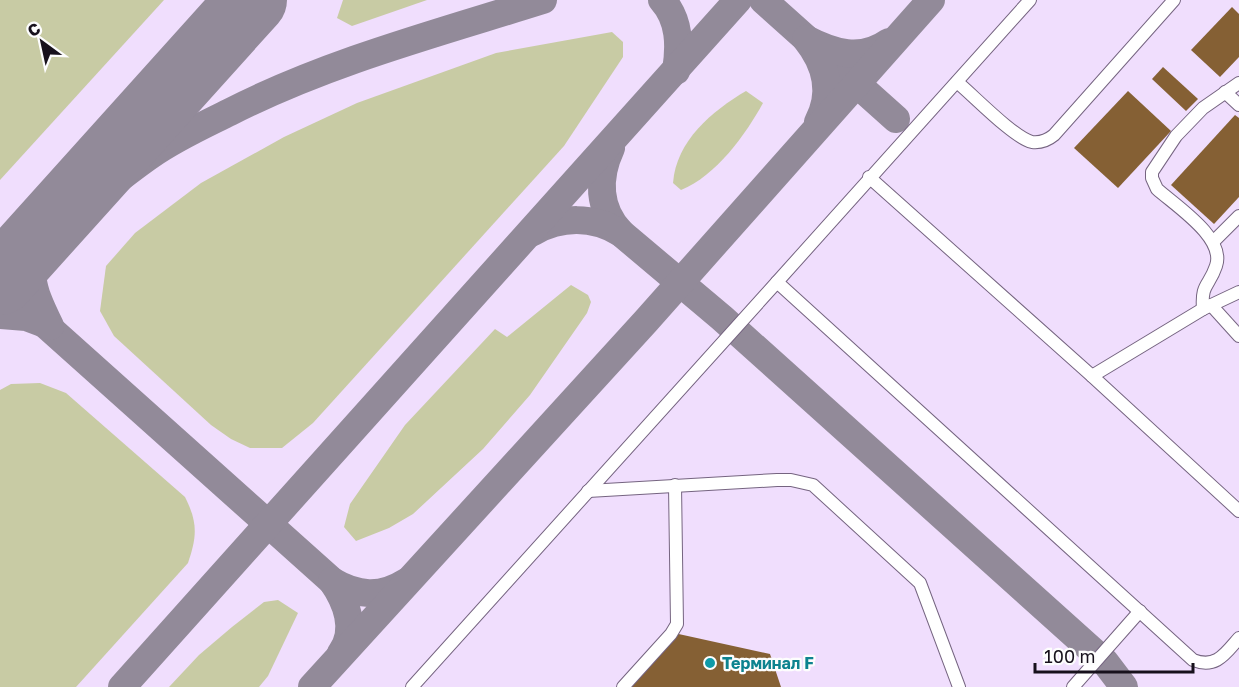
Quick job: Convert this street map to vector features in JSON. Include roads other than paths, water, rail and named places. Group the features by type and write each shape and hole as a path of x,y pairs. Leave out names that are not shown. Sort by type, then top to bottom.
{"lane":[{"path":"412,687 1030,0"},
{"path":"957,82 1018,136 1034,142 1043,142 1054,135 1174,0"},
{"path":"1239,83 1203,108 1176,136 1156,165 1152,178 1157,189 1214,241 1218,259 1204,287 1207,307 1239,336"},
{"path":"1225,92 1239,105"},
{"path":"870,177 1239,511"},
{"path":"1214,241 1239,216"},
{"path":"777,282 1140,611 1176,647 1199,662 1208,664 1221,658 1239,638"},
{"path":"1092,376 1207,307 1239,292"},
{"path":"588,491 777,480 791,480 813,485 920,583 959,687"},
{"path":"623,687 676,624 675,485"},
{"path":"1072,687 1140,611"}],"place":[{"name":"Терминал F","path":"710,663"}]}
